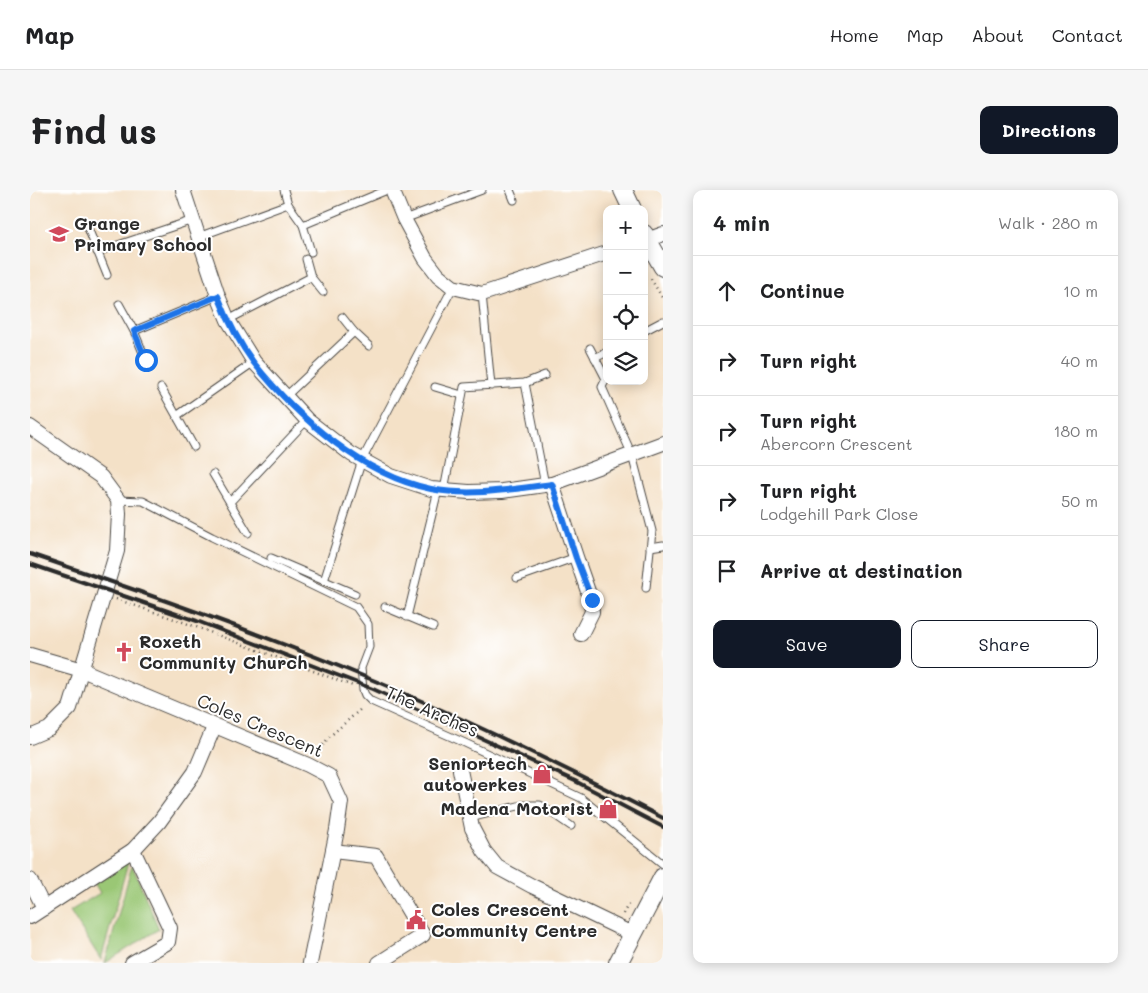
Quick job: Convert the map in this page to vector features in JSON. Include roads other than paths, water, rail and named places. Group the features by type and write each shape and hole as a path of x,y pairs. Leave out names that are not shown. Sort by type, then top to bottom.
{"street":[{"path":"183,190 218,296 228,320 254,362 307,420 351,454 391,476 431,489 469,492 502,490 549,484 663,443"},
{"path":"392,190 404,219 425,258 438,275 454,287 482,294 603,254"},
{"path":"623,190 630,205"},
{"path":"650,237 656,271"},
{"path":"30,427 101,477 118,500 117,551 70,708 49,729 30,737"},
{"path":"549,484 592,600 592,612 581,634"},
{"name":"Coles Crescent","path":"30,655 82,670 308,765 329,776 340,802 338,830 310,963"},
{"path":"30,917 133,850 160,822 195,772 214,727"},
{"path":"460,770 472,828 484,851 497,867 632,934"},
{"path":"132,963 168,942 170,928 133,850"},
{"path":"333,851 376,856 423,935 379,963"},
{"path":"618,963 663,877"},
{"path":"30,880 44,908"}],"lane":[{"path":"284,190 288,204 303,225 311,252"},
{"path":"303,225 387,190"},
{"path":"404,219 482,190"},
{"path":"510,190 514,200"},
{"path":"198,237 288,204"},
{"path":"97,252 193,220"},
{"path":"88,228 107,276"},
{"path":"306,259 312,277 322,292"},
{"path":"228,320 312,277"},
{"path":"324,581 362,460 454,287"},
{"path":"482,294 491,386"},
{"path":"134,331 218,296"},
{"path":"118,304 134,331 146,360"},
{"path":"342,318 369,346"},
{"path":"648,329 663,321"},
{"path":"286,397 354,332"},
{"path":"590,348 606,379 602,387 632,454 652,531 646,588"},
{"path":"595,358 603,354"},
{"path":"178,415 254,362"},
{"path":"407,617 441,490 464,387 525,383 545,376"},
{"path":"525,383 549,484"},
{"path":"436,387 462,395"},
{"path":"161,388 178,415 194,447"},
{"path":"230,502 307,420"},
{"path":"213,474 248,533"},
{"name":"The Arches","path":"118,500 143,501 150,504 356,607 368,624 368,647 361,668 363,690 371,702 465,743 581,798 663,864"},
{"path":"650,547 663,545"},
{"path":"272,558 355,594"},
{"path":"517,578 576,558"},
{"path":"385,607 433,627"},
{"path":"470,818 522,805 540,805 571,826"}],"railway":[{"path":"30,554 294,648 380,683 523,748 663,818"},
{"path":"30,564 197,621 373,689 575,781 663,827"}],"place":[{"name":"Grange Primary School","path":"59,234"},
{"name":"Roxeth Community Church","path":"124,652"},
{"name":"Seniortech autowerkes","path":"542,774"},
{"name":"Madena Motorist","path":"608,809"},
{"name":"Coles Crescent Community Centre","path":"416,920"}]}
